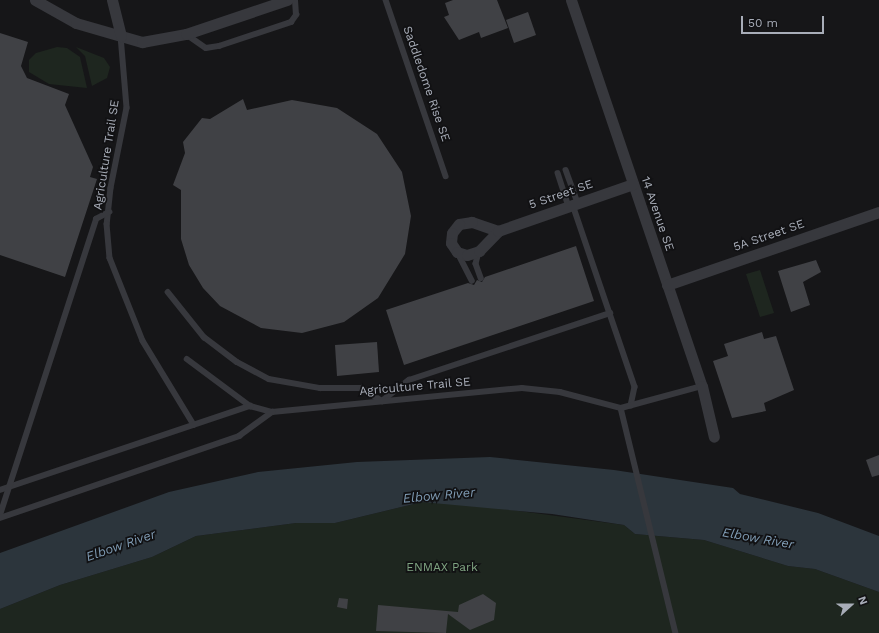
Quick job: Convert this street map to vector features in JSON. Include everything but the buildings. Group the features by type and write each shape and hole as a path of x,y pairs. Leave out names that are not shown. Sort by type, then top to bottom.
{"street":[{"path":"35,0 76,23 142,42 186,34 288,0"},
{"path":"112,0 121,36"},
{"name":"14 Avenue SE","path":"571,0 702,386 714,437"},
{"name":"5 Street SE","path":"479,251 498,231 633,184"},
{"name":"5A Street SE","path":"667,285 879,212"},
{"path":"479,251 466,255 457,252 451,243 452,233 459,224 472,222 498,231"}],"lane":[{"path":"186,34 206,48 219,46 291,22 296,15 295,0"},
{"name":"Saddledome Rise SE","path":"386,0 446,176"},
{"name":"Agriculture Trail SE","path":"121,36 127,108 109,212 110,258 137,328 194,425"},
{"path":"566,170 574,205 635,387 631,406"},
{"path":"558,173 574,205"},
{"path":"0,516 96,219 109,212"},
{"path":"479,251 476,264 481,278"},
{"path":"457,252 472,281"},
{"path":"168,292 204,337 237,362 269,379 320,388 362,388 382,401 409,380 610,313"},
{"name":"Agriculture Trail SE","path":"187,359 250,406 272,412 522,388 560,392 621,408"},
{"path":"676,633 629,447 621,408 702,386"},
{"path":"0,490 250,406"},
{"path":"0,516 239,436 272,412"}],"green space":[{"path":"57,47 67,48 80,57 87,88 49,84 29,72 29,60 36,53"},
{"path":"76,47 104,58 110,67 107,78 92,86 85,56"},
{"path":"760,270 774,313 760,317 746,274"},
{"name":"ENMAX Park","path":"422,502 468,504 624,525 635,534 704,540 788,566 815,569 879,592 879,633 0,633 0,609 60,585 152,557 196,536 296,523 335,523"}],"water":[{"name":"Elbow River","path":"490,457 614,470 733,488 740,494 818,513 879,536 879,592 815,569 788,566 704,540 635,534 624,525 552,514 422,502 335,523 296,523 196,536 152,557 60,585 0,609 0,553 169,492 258,472 357,462"}]}
